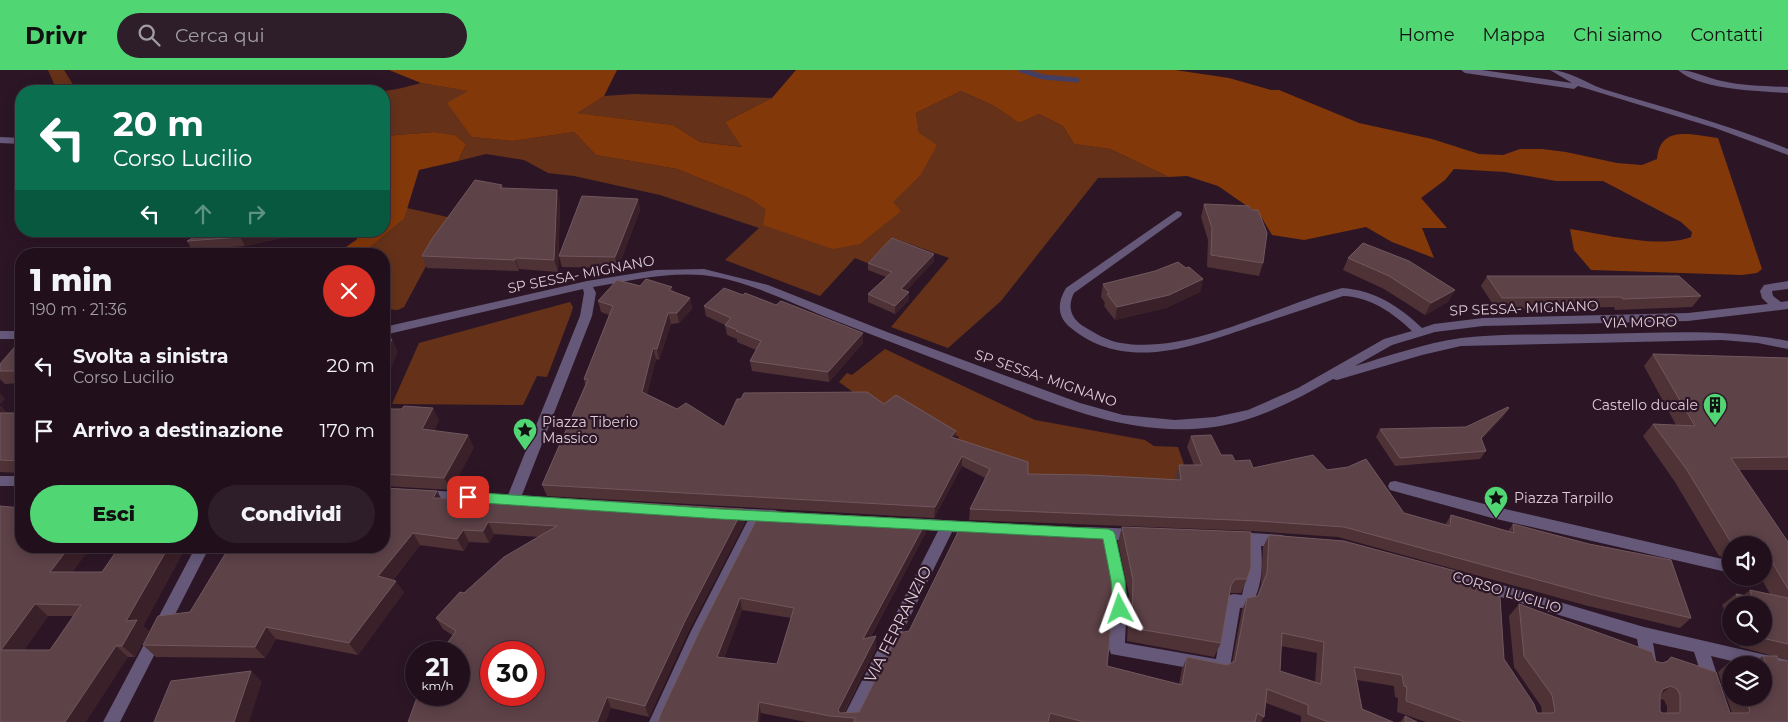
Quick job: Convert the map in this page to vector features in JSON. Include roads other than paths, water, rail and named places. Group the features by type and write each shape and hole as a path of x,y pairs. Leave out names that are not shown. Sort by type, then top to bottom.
{"street":[{"path":"1465,70 1596,89"},
{"path":"1554,70 1564,77 1596,89 1716,126 1788,152"},
{"path":"1682,70 1718,84 1788,90"},
{"path":"0,140 15,141"},
{"path":"1177,214 1070,291 1064,301 1065,312 1073,324 1088,336 1114,345 1138,349 1172,348 1342,292 1353,292 1368,296 1389,308 1410,322 1419,331"},
{"name":"SP SESSA- MIGNANO","path":"390,330 587,285 656,273 704,272 764,288 891,338 1077,407 1109,417 1136,422 1175,425 1229,420 1275,404 1318,382 1383,344 1419,331 1466,323 1668,318 1713,315 1783,305"},
{"path":"513,500 586,316 590,293 587,285"},
{"path":"1783,305 1768,298 1766,291 1768,288 1788,285"},
{"path":"0,335 15,335"},
{"name":"VIA MORO","path":"1318,382 1440,346 1483,340 1722,336 1758,339 1788,345"},
{"path":"0,481 15,481"},
{"path":"1395,486 1492,512 1722,565"},
{"path":"412,494 559,503"},
{"path":"710,513 785,516"},
{"path":"656,722 696,636 758,515"},
{"path":"896,523 996,529"},
{"name":"VIA FERRANZIO","path":"849,722 948,526"},
{"path":"1071,533 1148,536"},
{"path":"1108,534 1120,594 1117,649 1222,667 1234,600 1246,602 1252,593 1255,567 1253,539"},
{"path":"1218,538 1292,542"},
{"path":"111,722 199,553"},
{"name":"CORSO LUCILIO","path":"1426,569 1644,634 1788,667"},
{"path":"1498,589 1500,607"},
{"path":"1644,634 1649,666"},
{"path":"1700,648 1716,694"}],"waterway":[{"path":"1021,70 1043,77 1077,80"}],"place":[{"name":"Castello ducale","path":"1715,426"},
{"name":"Piazza Tiberio Massico","path":"525,451"},
{"name":"Piazza Tarpillo","path":"1496,519"}]}
